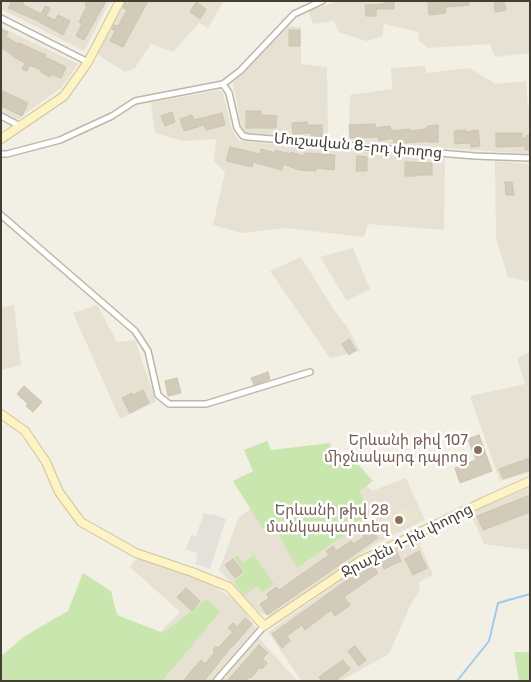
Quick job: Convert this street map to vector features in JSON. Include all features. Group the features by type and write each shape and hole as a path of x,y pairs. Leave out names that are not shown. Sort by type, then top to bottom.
{"street":[{"path":"1,139 64,96 88,62 120,1"},
{"path":"1,154 60,140 112,116 135,101 223,84 240,71 294,14 322,1"},
{"path":"1,18 88,62"},
{"name":"Մուշավան 8-րդ փողոց","path":"223,84 229,94 237,128 243,136 475,156 530,158"},
{"path":"1,116 20,126"},
{"path":"1,215 135,330 148,351 158,395 169,404 206,404 310,372"},
{"path":"1,414 25,431 46,462 60,492 81,522 136,553 229,587 264,626"},
{"name":"Ջրաշեն 1-ին փողոց","path":"216,681 264,626 360,561 492,497 530,481"}],"shaded area":[{"path":"1,1 110,1 84,51 1,9"},
{"path":"126,1 224,1 208,28 199,23 173,52 151,44 135,68 125,72 97,54"},
{"path":"338,1 530,1 530,53 495,57 490,44 428,48 418,40 419,32 384,24 382,37 366,41 339,32 334,21 313,24 309,11"},
{"path":"287,26 301,27 301,64 327,67 328,139 246,133 241,126 233,83"},
{"path":"1,27 78,64 62,87 17,120 1,112"},
{"path":"425,66 426,73 469,68 496,84 526,81 528,106 530,106 530,154 349,141 350,95 392,89 391,68"},
{"path":"219,90 223,93 232,130 239,141 445,159 444,230 368,224 364,237 286,228 242,233 213,225 225,172 214,161 216,139 183,141 155,133 151,103"},
{"path":"495,161 530,164 530,282 508,277 496,238"},
{"path":"353,248 370,289 347,301 320,257"},
{"path":"301,257 334,310 348,328 360,351 330,358 270,271"},
{"path":"14,305 21,365 1,370 1,308"},
{"path":"97,305 117,342 135,340 156,402 120,419 73,313"},
{"path":"530,352 530,472 500,481 470,396 525,384 517,358"},
{"path":"349,470 372,491 406,478 425,520 377,543 270,616 258,612 219,570 239,517 273,494"},
{"path":"530,487 530,550 484,544 470,512"},
{"name":"Երևանի թիվ 28 մանկապարտեզ","path":"409,508 411,513 416,511 420,518 384,534 378,521"},
{"path":"204,513 226,519 210,569 195,564 198,553 186,549 191,535 196,536"},
{"path":"418,540 433,575 418,583 420,590 410,606 389,654 340,681 305,681 300,679 268,632 367,562"},
{"path":"137,558 198,577 237,601 256,628 210,681 89,681 126,667 180,612 130,567"},
{"path":"259,638 297,681 222,681"}],"green space":[{"path":"267,441 271,450 330,443 333,462 353,459 373,481 359,491 371,516 297,568 273,524 263,529 233,481 253,471 244,450"},
{"path":"237,555 243,563 254,555 274,584 262,592 257,586 244,595 234,581 245,573 234,557"},
{"path":"83,573 111,591 117,615 163,633 207,599 220,612 162,681 1,681 1,656 25,636 68,611"},
{"path":"514,652 530,652 530,681 519,681"}],"building":[{"path":"12,1 24,1 22,4 41,14 45,6 50,8 46,16 55,20 58,15 70,21 63,35 36,20 8,8"},
{"path":"87,1 106,1 84,40 76,36 82,24 79,22 87,6 85,5"},
{"path":"129,1 148,1 123,47 110,41 115,31 112,29 114,25 118,26 127,10 123,8 125,2 128,4"},
{"path":"384,1 394,1 394,9 376,9 376,16 366,16 365,5 384,4"},
{"path":"469,1 469,5 445,7 446,13 429,15 428,2"},
{"path":"494,1 504,1 506,10 495,12"},
{"path":"196,2 206,9 200,19 190,12"},
{"path":"1,29 8,32 6,37 46,55 45,57 66,67 61,78 51,74 50,77 41,72 41,70 29,65 27,71 22,69 25,63 1,48"},
{"path":"289,30 300,30 300,46 289,46"},
{"path":"1,90 28,103 22,116 1,106"},
{"path":"246,111 261,111 261,115 277,116 276,128 246,128"},
{"path":"172,112 175,122 165,126 161,116"},
{"path":"222,113 225,125 206,130 204,125 184,131 180,119 192,115 194,120"},
{"path":"307,122 307,125 322,125 322,137 311,138 311,133 293,134 292,123"},
{"path":"375,124 375,128 390,126 391,131 427,129 427,126 438,125 438,142 394,144 393,138 379,141 378,137 350,138 349,125"},
{"path":"465,130 465,132 478,130 480,146 471,147 470,143 455,144 454,131"},
{"path":"496,133 522,133 522,138 530,135 530,150 525,150 525,146 496,147"},
{"path":"230,147 260,154 261,149 275,153 275,150 290,154 291,152 304,156 304,153 335,155 334,170 316,168 316,171 299,170 283,164 282,170 253,162 252,167 226,161"},
{"path":"357,156 367,157 367,171 356,171"},
{"path":"405,162 432,163 432,175 405,176"},
{"path":"505,182 512,182 514,195 506,195"},
{"path":"349,339 356,350 349,355 342,344"},
{"path":"268,372 270,379 254,385 251,378"},
{"path":"177,378 181,393 168,396 165,381"},
{"path":"24,386 42,402 33,412 26,406 28,404 17,394"},
{"path":"143,390 149,403 130,413 122,398"},
{"name":"Երևանի թիվ 107 միջնակարգ դպրոց","path":"479,435 492,471 460,483 455,468 476,460 468,439"},
{"path":"530,458 530,470 503,479 499,469"},
{"path":"530,495 530,512 483,530 477,516"},
{"path":"370,527 378,538 267,615 260,604 269,598 267,594 276,587 279,590 329,555 326,551 333,546 336,551 351,541 353,544 364,537 362,534"},
{"path":"396,551 401,561 384,569 380,559"},
{"path":"419,551 427,568 413,575 405,559"},
{"path":"233,559 243,572 235,578 225,565"},
{"path":"371,563 378,573 344,597 350,605 335,616 331,610 305,630 302,625 287,636 290,641 282,648 272,634"},
{"path":"186,588 200,601 192,611 177,597"},
{"path":"245,618 252,624 204,681 183,681 201,660 205,664 215,652 213,650 216,646 218,648 233,632 228,628 233,623 237,627"},
{"path":"259,645 268,653 262,659 267,663 262,669 260,667 246,681 227,681"},
{"path":"355,646 366,660 359,666 348,651"},
{"path":"343,660 350,669 335,681 322,681 319,677"}],"waterway":[{"path":"457,681 489,641 498,603 530,594"}],"place":[{"name":"Երևանի թիվ 107 միջնակարգ դպրոց","path":"478,450"},
{"name":"Երևանի թիվ 28 մանկապարտեզ","path":"399,520"}]}
